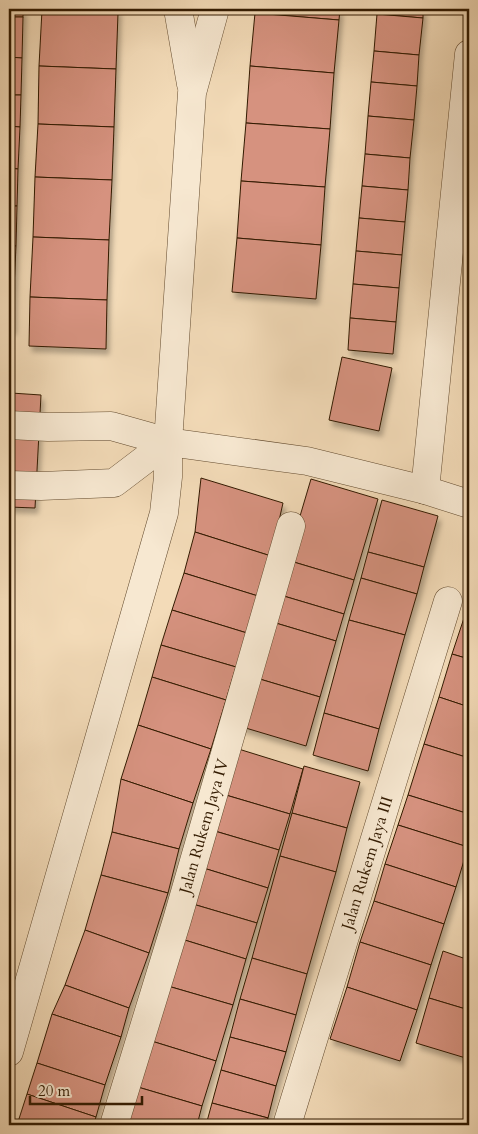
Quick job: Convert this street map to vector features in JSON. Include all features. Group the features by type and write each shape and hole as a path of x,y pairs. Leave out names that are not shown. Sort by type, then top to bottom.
{"street":[{"path":"178,9 192,93"},
{"path":"9,1052 164,514 192,93 215,9"},
{"path":"425,490 469,54"},
{"path":"9,425 48,427 111,426 168,442 307,461 425,490 469,504"},
{"path":"9,485 41,486 114,483 168,442"},
{"name":"Jalan Rukem Jaya IV","path":"114,1125 177,920 291,526"},
{"name":"Jalan Rukem Jaya III","path":"288,1125 448,601"}],"building":[{"path":"9,9 23,9 23,17 9,17"},
{"path":"118,9 118,13 42,10"},
{"path":"255,9 340,9 339,20 255,13"},
{"path":"377,9 423,9 423,18 377,14"},
{"path":"42,10 118,13 116,69 39,66"},
{"path":"255,13 339,20 334,73 250,66"},
{"path":"377,14 423,18 419,55 374,51"},
{"path":"9,17 23,17 22,58 9,57"},
{"path":"374,51 419,55 417,86 371,82"},
{"path":"9,57 22,58 21,95 9,95"},
{"path":"39,66 116,69 114,127 38,124"},
{"path":"250,66 334,73 330,129 246,123"},
{"path":"371,82 417,86 414,120 368,116"},
{"path":"9,95 21,95 20,127 9,126"},
{"path":"368,116 414,120 410,158 365,154"},
{"path":"246,123 330,129 325,187 241,181"},
{"path":"38,124 114,127 112,180 35,177"},
{"path":"9,126 20,127 18,169 9,168"},
{"path":"365,154 410,158 408,190 362,186"},
{"path":"9,168 18,169 17,206 9,206"},
{"path":"35,177 112,180 109,240 33,237"},
{"path":"241,181 325,187 321,245 237,238"},
{"path":"362,186 408,190 405,222 359,218"},
{"path":"9,206 17,206 16,246 9,246"},
{"path":"359,218 405,222 402,255 356,251"},
{"path":"33,237 109,240 107,300 30,297"},
{"path":"237,238 321,245 316,299 232,292"},
{"path":"9,246 16,246 14,288 9,288"},
{"path":"356,251 402,255 399,288 353,284"},
{"path":"353,284 399,288 396,322 350,318"},
{"path":"9,288 14,288 13,329 9,329"},
{"path":"30,297 107,300 106,349 29,346"},
{"path":"350,318 396,322 393,354 348,350"},
{"path":"342,357 392,368 379,431 329,420"},
{"path":"11,393 41,395 35,508 9,507"},
{"path":"201,478 283,503 271,556 195,532"},
{"path":"311,479 378,499 354,580 287,560"},
{"path":"382,500 438,516 424,567 368,552"},
{"path":"195,532 271,556 258,596 184,573"},
{"path":"368,552 424,567 417,594 361,578"},
{"path":"287,560 354,580 344,614 277,594"},
{"path":"184,573 258,596 247,633 172,610"},
{"path":"361,578 417,594 405,635 349,620"},
{"path":"277,594 344,614 336,641 269,621"},
{"path":"469,602 469,623 463,621"},
{"path":"172,610 247,633 236,667 161,645"},
{"path":"349,620 405,635 379,729 324,713"},
{"path":"269,621 336,641 320,697 253,677"},
{"path":"463,621 469,623 469,659 452,654"},
{"path":"161,645 236,667 226,700 152,677"},
{"path":"452,654 469,659 469,707 439,697"},
{"path":"152,677 226,700 211,749 138,725"},
{"path":"253,677 320,697 306,746 239,726"},
{"path":"439,697 469,707 469,758 424,744"},
{"path":"324,713 379,729 368,771 313,755"},
{"path":"138,725 211,749 193,803 121,779"},
{"path":"424,744 469,758 469,814 408,795"},
{"path":"232,747 303,769 290,814 219,793"},
{"path":"304,766 360,782 347,828 292,813"},
{"path":"121,779 193,803 179,849 112,832"},
{"path":"219,793 290,814 279,850 208,829"},
{"path":"408,795 469,814 468,847 398,825"},
{"path":"292,813 347,828 336,872 280,856"},
{"path":"398,825 468,847 456,887 385,864"},
{"path":"208,829 279,850 268,888 197,866"},
{"path":"112,832 179,849 168,893 101,875"},
{"path":"280,856 336,872 307,974 252,958"},
{"path":"385,864 456,887 444,924 374,901"},
{"path":"197,866 268,888 257,923 186,902"},
{"path":"101,875 168,893 149,953 85,930"},
{"path":"374,901 444,924 431,965 360,942"},
{"path":"186,902 257,923 246,959 175,937"},
{"path":"85,930 149,953 129,1008 65,985"},
{"path":"175,937 246,959 233,1005 161,984"},
{"path":"360,942 431,965 417,1010 347,987"},
{"path":"443,951 469,960 469,1010 429,998"},
{"path":"252,958 307,974 296,1015 240,999"},
{"path":"161,984 233,1005 216,1061 145,1039"},
{"path":"65,985 129,1008 121,1037 52,1014"},
{"path":"347,987 417,1010 400,1061 330,1039"},
{"path":"429,998 469,1010 469,1059 416,1043"},
{"path":"240,999 296,1015 286,1052 230,1037"},
{"path":"52,1014 121,1037 105,1085 37,1063"},
{"path":"230,1037 286,1052 276,1086 221,1070"},
{"path":"145,1039 216,1061 202,1106 131,1085"},
{"path":"37,1063 105,1085 96,1117 27,1094"},
{"path":"221,1070 276,1086 268,1118 212,1103"},
{"path":"131,1085 202,1106 197,1125 129,1125 120,1123"},
{"path":"27,1094 96,1117 93,1125 17,1125"},
{"path":"212,1103 268,1118 266,1125 206,1125"}]}
